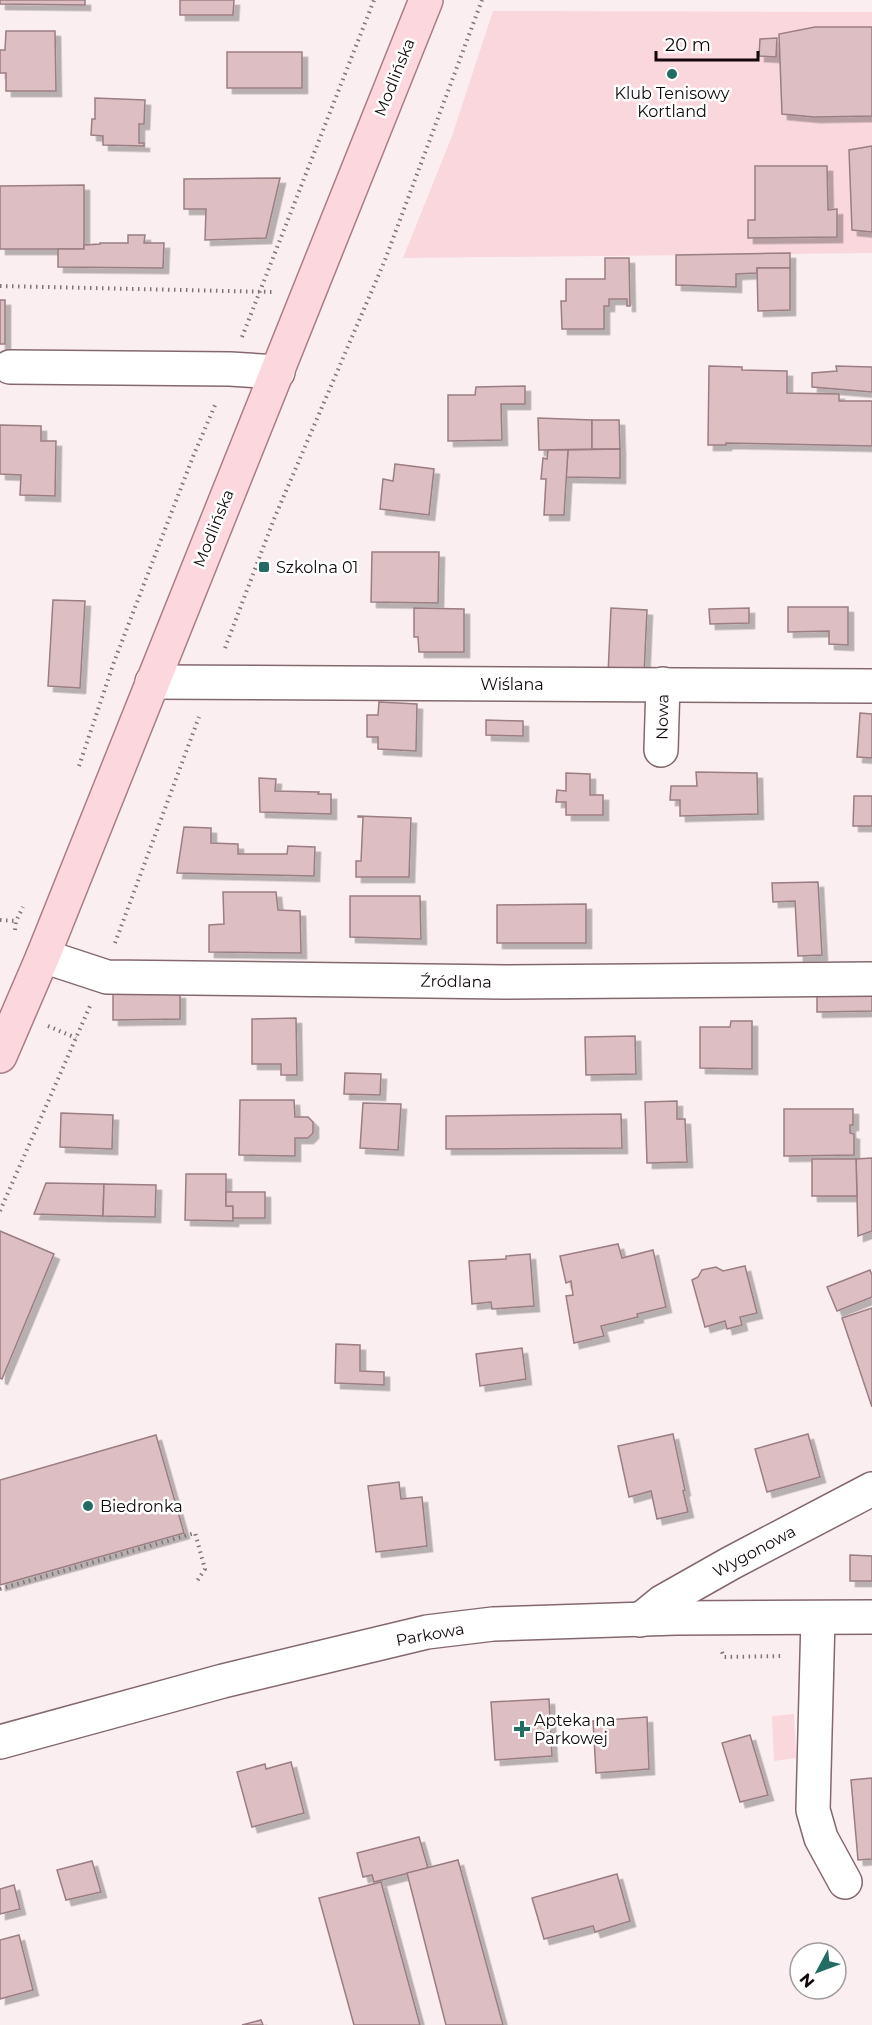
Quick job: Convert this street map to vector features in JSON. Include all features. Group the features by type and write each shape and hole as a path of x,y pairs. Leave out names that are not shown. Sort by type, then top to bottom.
{"main road":[{"name":"Modlińska","path":"0,1056 43,956 426,0"}],"street":[{"path":"10,367 230,369 278,372"},
{"name":"Wiślana","path":"152,682 872,686"},
{"name":"Nowa","path":"662,750 663,684"},
{"name":"Źródlana","path":"43,956 103,976 505,982 872,979"},
{"name":"Wygonowa","path":"640,1620 662,1602 711,1574 872,1489"},
{"name":"Parkowa","path":"0,1742 223,1681 427,1632 493,1624 872,1617"},
{"path":"818,1618 813,1810 821,1838 845,1882"}],"path":[{"path":"76,775 114,662 141,591 374,0"},
{"path":"0,1211 103,976 274,519 385,260 482,0"},
{"path":"0,286 307,293"},
{"path":"13,940 16,921 27,900"},
{"path":"0,920 16,921"},
{"path":"0,1589 195,1533 206,1569 196,1581"}],"shaded area":[{"name":"Klub Tenisowy Kortland","path":"493,11 872,12 872,253 403,258 452,136"},
{"path":"794,1714 796,1758 774,1761 772,1716"}],"building":[{"path":"0,0 85,0 85,5 0,4"},
{"path":"180,0 234,0 233,15 180,15"},
{"path":"815,27 872,27 872,116 814,117 782,114 779,34"},
{"path":"6,31 55,31 56,91 6,91 6,73 0,73 0,50 5,50"},
{"path":"777,38 776,57 759,56 760,39"},
{"path":"227,52 302,52 302,88 227,88"},
{"path":"95,98 145,100 144,124 139,124 139,143 144,143 144,146 103,145 103,136 91,135 92,119 95,119"},
{"path":"872,146 872,232 852,230 849,150"},
{"path":"755,166 827,166 828,210 837,209 837,237 748,238 748,220 755,220"},
{"path":"280,178 266,238 205,240 206,209 184,209 184,179"},
{"path":"84,185 84,249 0,249 0,186"},
{"path":"128,235 145,235 144,243 164,243 163,268 58,267 58,249 84,249 84,245 100,243 128,243"},
{"path":"790,253 790,268 757,268 757,273 736,274 736,287 676,285 676,255"},
{"path":"605,258 629,258 630,306 627,306 627,299 609,299 609,306 604,306 604,329 562,329 561,301 566,301 566,279 605,279"},
{"path":"757,268 790,268 790,310 758,311"},
{"path":"0,300 5,300 5,344 0,344"},
{"path":"709,366 742,367 742,370 787,371 787,393 839,394 839,401 872,401 872,446 726,443 726,445 708,445"},
{"path":"836,366 872,367 872,392 812,387 812,373 837,371"},
{"path":"525,386 525,404 501,404 502,440 448,441 448,395 475,395 476,387"},
{"path":"538,418 592,420 592,449 539,450"},
{"path":"592,420 619,420 620,449 592,449"},
{"path":"0,425 41,426 41,441 56,441 55,496 20,495 21,475 0,474"},
{"path":"620,449 620,478 566,477 568,450"},
{"path":"548,450 568,450 564,515 544,515 546,479 541,479 543,458 547,459"},
{"path":"395,464 434,469 429,515 380,509 383,479 393,481"},
{"path":"372,552 439,552 438,603 371,602"},
{"path":"53,600 85,601 80,688 48,686"},
{"path":"788,607 848,607 848,645 829,644 829,631 788,632"},
{"path":"414,608 464,609 464,652 419,652 418,637 414,637"},
{"path":"611,608 647,610 644,675 608,675"},
{"path":"749,608 749,623 710,624 709,609"},
{"path":"379,702 417,704 416,751 378,749 378,737 367,737 367,715 378,715"},
{"path":"860,713 872,714 872,758 857,757"},
{"path":"486,720 523,721 523,736 486,735"},
{"path":"696,772 757,773 758,814 680,816 680,800 670,800 671,786 697,786"},
{"path":"566,773 590,774 590,795 603,795 603,815 566,815 566,802 556,802 557,790 566,791"},
{"path":"259,778 276,779 275,791 331,794 331,814 260,812"},
{"path":"854,796 872,796 872,826 853,826"},
{"path":"358,816 411,818 409,877 356,877 356,861 361,861 363,817"},
{"path":"184,827 211,828 211,843 238,844 238,854 287,854 288,846 315,847 314,876 177,873"},
{"path":"818,882 822,955 798,956 795,901 773,902 772,883"},
{"path":"223,892 276,892 278,910 300,911 301,953 209,952 209,925 224,924"},
{"path":"350,896 420,896 421,939 350,937"},
{"path":"586,904 586,943 497,943 497,905"},
{"path":"872,990 872,1011 817,1012 817,991"},
{"path":"180,993 180,1019 113,1020 113,994"},
{"path":"296,1018 297,1075 281,1075 281,1064 252,1064 252,1019"},
{"path":"731,1021 752,1021 752,1069 700,1068 700,1027 730,1027"},
{"path":"635,1036 636,1074 586,1075 585,1037"},
{"path":"345,1073 381,1074 380,1095 344,1094"},
{"path":"240,1100 294,1100 295,1117 308,1117 313,1122 313,1133 308,1138 295,1138 295,1156 239,1155"},
{"path":"677,1101 677,1119 685,1119 687,1162 647,1163 645,1102"},
{"path":"363,1103 401,1104 398,1150 360,1148"},
{"path":"784,1109 853,1109 853,1125 850,1125 850,1133 854,1134 854,1155 784,1156"},
{"path":"61,1113 113,1115 112,1149 60,1147"},
{"path":"621,1114 622,1148 446,1149 446,1116"},
{"path":"872,1158 872,1231 858,1236 856,1159"},
{"path":"812,1159 856,1159 857,1196 812,1196"},
{"path":"186,1174 226,1174 226,1206 233,1206 233,1221 185,1220"},
{"path":"46,1183 104,1184 103,1216 34,1214"},
{"path":"104,1184 156,1185 155,1217 103,1216"},
{"path":"226,1192 265,1192 265,1218 233,1218 233,1206 226,1206"},
{"path":"0,1231 54,1254 2,1379 0,1378"},
{"path":"618,1244 622,1258 653,1250 666,1307 601,1326 604,1336 574,1343 566,1296 573,1295 571,1281 566,1283 560,1256"},
{"path":"530,1254 534,1306 492,1309 491,1302 472,1304 469,1261 506,1259 506,1256"},
{"path":"745,1266 757,1313 740,1317 742,1325 727,1329 725,1321 705,1327 692,1280 698,1277 702,1270 716,1267 723,1271"},
{"path":"870,1270 872,1297 837,1311 827,1287"},
{"path":"872,1308 872,1407 842,1318"},
{"path":"336,1344 360,1345 360,1371 384,1372 384,1385 335,1383"},
{"path":"522,1348 526,1379 480,1386 476,1354"},
{"path":"673,1434 688,1512 657,1519 651,1491 629,1497 618,1446"},
{"path":"808,1434 820,1477 767,1492 755,1449"},
{"name":"Biedronka","path":"156,1435 184,1533 0,1585 0,1480"},
{"path":"399,1482 401,1499 422,1497 427,1546 376,1552 368,1486"},
{"path":"850,1555 872,1556 872,1581 850,1581"},
{"name":"Apteka na Parkowej","path":"549,1699 552,1756 495,1760 491,1702"},
{"path":"647,1717 649,1769 596,1773 593,1721"},
{"path":"750,1735 768,1795 740,1802 722,1743"},
{"path":"291,1762 304,1813 252,1827 237,1772 265,1764 266,1769"},
{"path":"872,1778 872,1859 858,1860 851,1780"},
{"path":"419,1837 428,1868 374,1882 372,1875 363,1877 357,1853"},
{"path":"458,1860 503,2025 446,2025 407,1873"},
{"path":"92,1861 101,1892 66,1900 57,1870"},
{"path":"617,1874 630,1921 595,1932 593,1926 544,1939 532,1898"},
{"path":"381,1882 420,2025 354,2025 319,1898"},
{"path":"14,1885 20,1909 0,1914 0,1889"},
{"path":"19,1935 33,1990 0,1999 0,1940"},
{"path":"261,2020 263,2025 242,2025"}],"place":[{"name":"Klub Tenisowy Kortland","path":"672,74"},
{"name":"Szkolna 01","path":"264,567"},
{"name":"Biedronka","path":"88,1506"},
{"name":"Apteka na Parkowej","path":"522,1729"}]}
